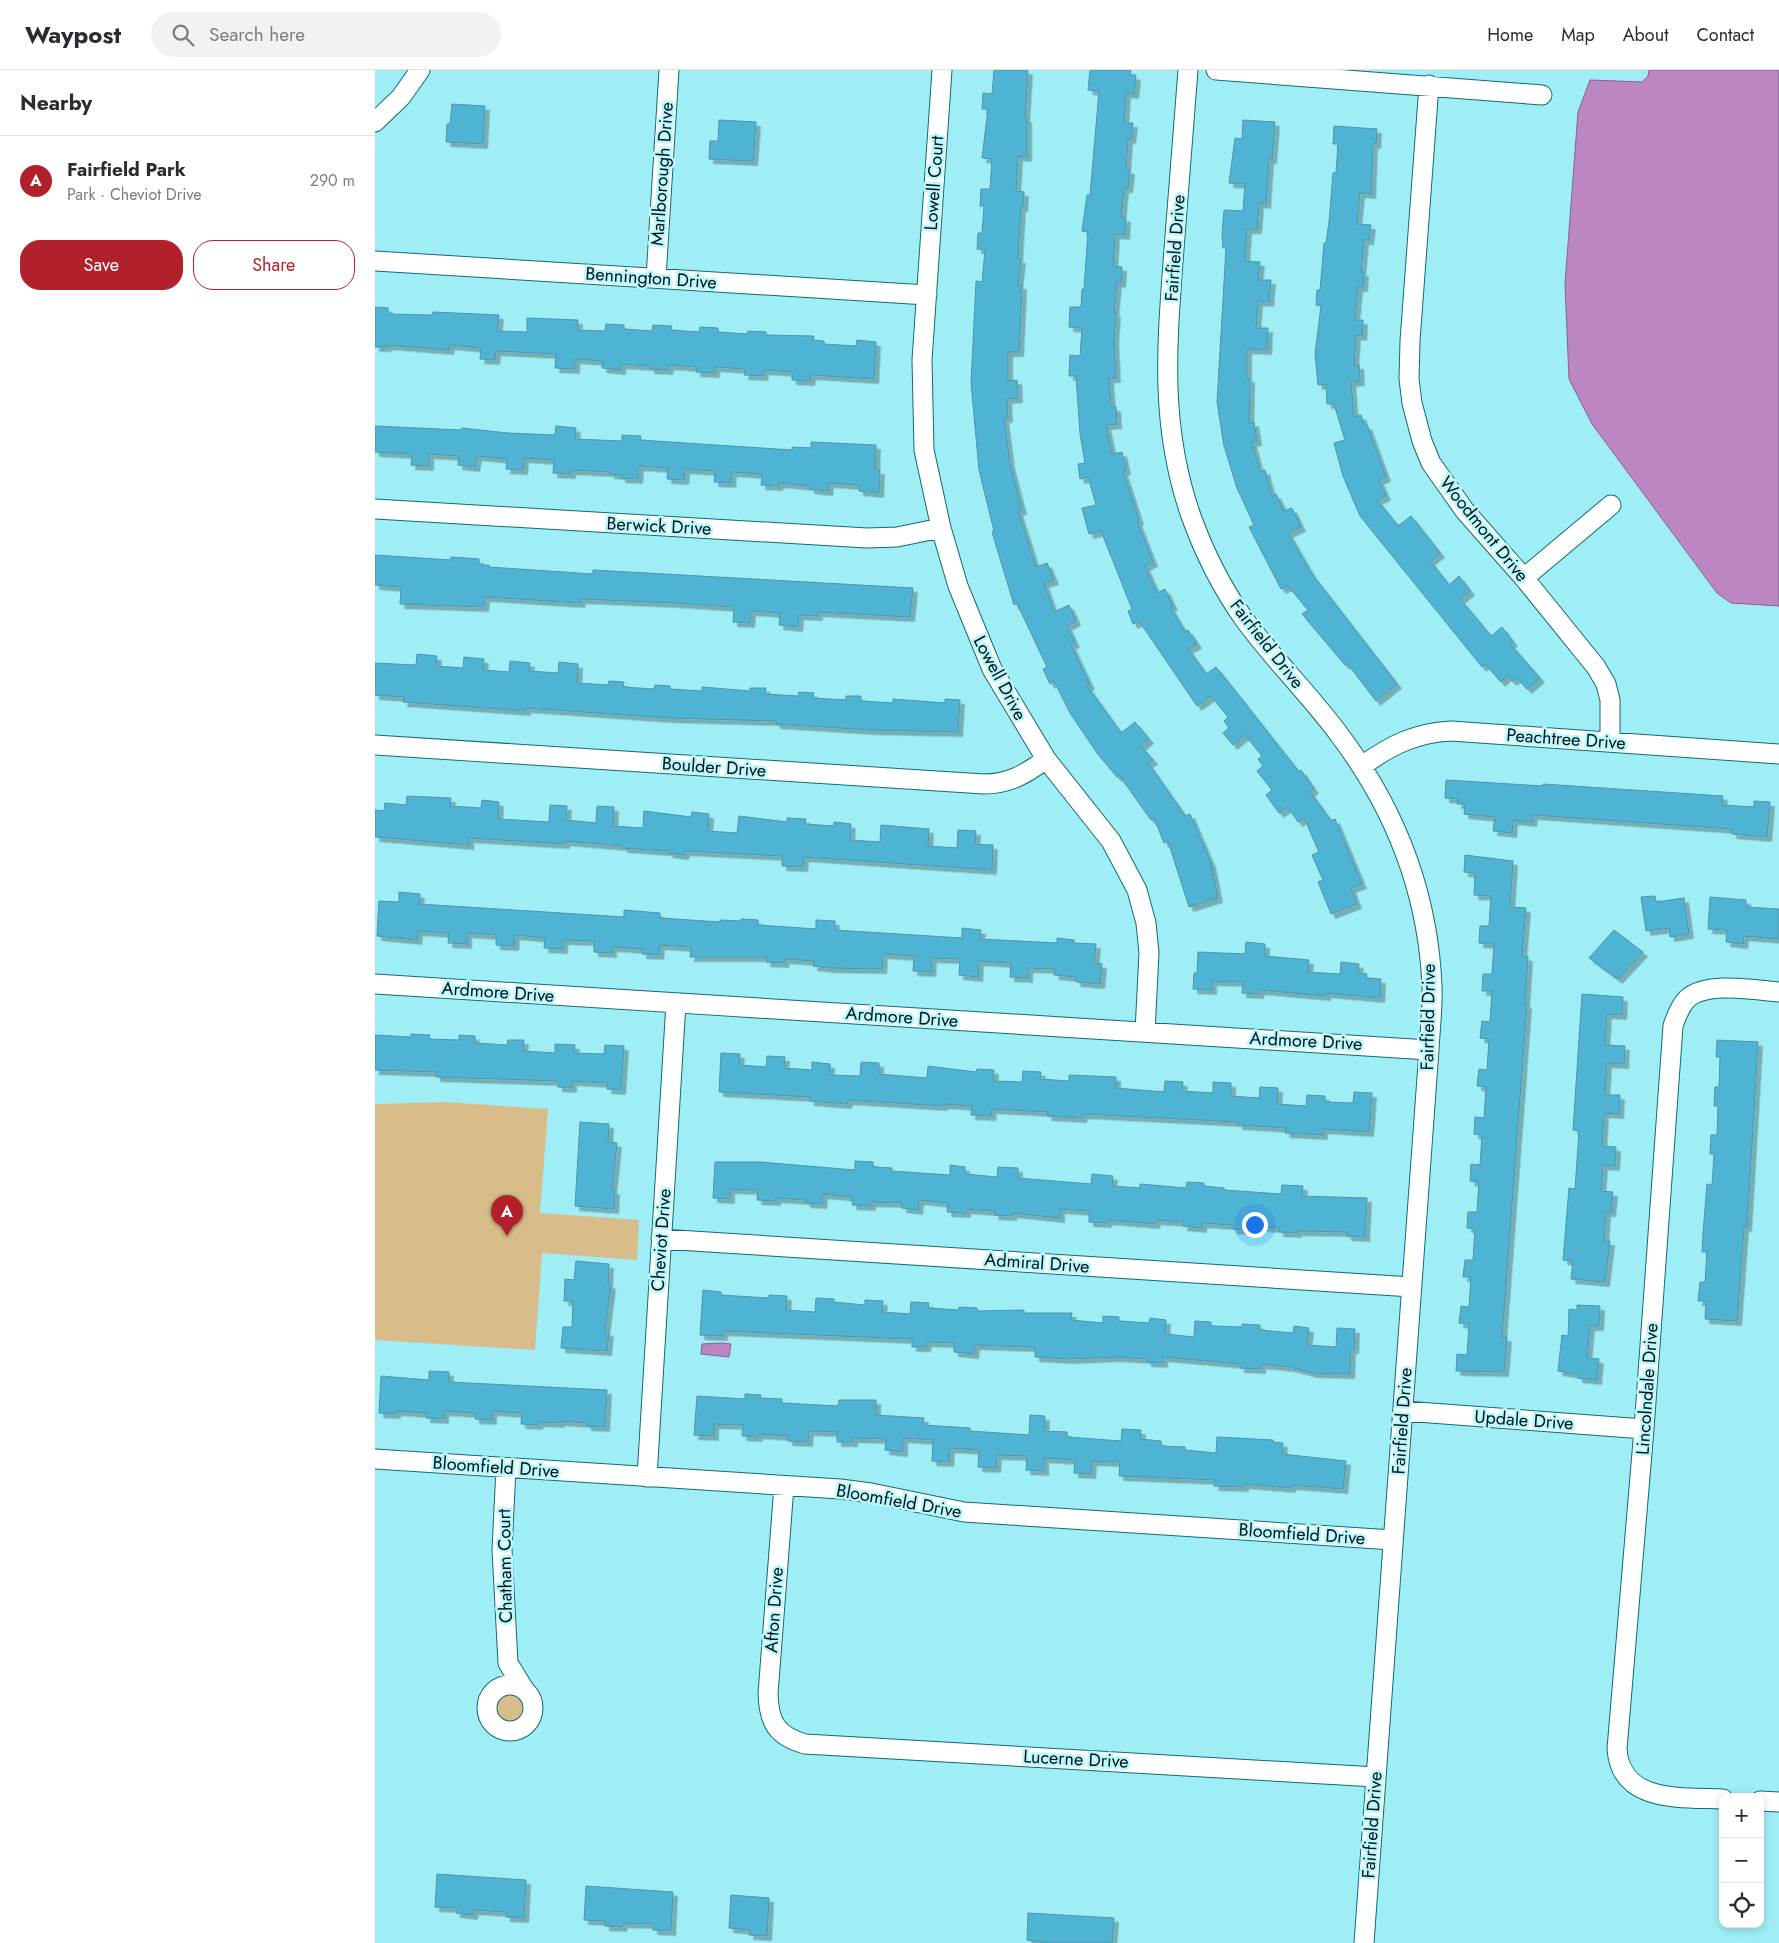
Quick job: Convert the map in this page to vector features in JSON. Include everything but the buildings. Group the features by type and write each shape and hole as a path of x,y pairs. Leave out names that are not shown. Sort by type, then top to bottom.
{"street":[{"path":"375,122 401,97 420,70"},
{"name":"Marlborough Drive","path":"656,278 669,70"},
{"name":"Lowell Court","path":"927,295 942,70"},
{"name":"Fairfield Drive","path":"1188,70 1167,361 1169,424 1182,486 1210,561 1244,618 1338,732 1362,766 1383,801 1397,829 1419,891 1430,956 1433,989 1429,1050 1364,1943"},
{"path":"1216,70 1542,95"},
{"name":"Woodmont Drive","path":"1429,85 1410,341 1409,380 1412,403 1422,440 1431,463 1465,511 1524,578 1596,667 1606,684 1610,700 1610,742"},
{"name":"Bennington Drive","path":"375,261 927,295"},
{"name":"Lowell Drive","path":"927,295 922,360 924,450 941,528 958,586 991,669 1046,759 1111,841 1137,890 1146,923 1149,953 1145,1032"},
{"path":"1524,578 1611,505"},
{"name":"Berwick Drive","path":"375,509 867,538 897,537 941,528"},
{"name":"Peachtree Drive","path":"1362,766 1401,742 1428,732 1476,732 1779,754"},
{"name":"Boulder Drive","path":"375,745 984,784 999,784 1014,780 1046,759"},
{"name":"Ardmore Drive","path":"375,984 1429,1050"},
{"name":"Lincolndale Drive","path":"1719,1799 1660,1795 1647,1792 1628,1780 1620,1768 1617,1749 1644,1429 1673,1026 1688,998 1701,991 1715,988 1779,992"},
{"name":"Cheviot Drive","path":"647,1477 676,1003"},
{"name":"Admiral Drive","path":"661,1239 1412,1287"},
{"name":"Updale Drive","path":"1404,1411 1644,1429"},
{"name":"Bloomfield Drive","path":"375,1459 871,1492 964,1512 1393,1540"},
{"name":"Chatham Court","path":"506,1468 502,1550 508,1664 532,1702 533,1710 527,1724 514,1731 499,1729 488,1718 487,1703 508,1664"},
{"name":"Afton Drive","path":"779,1732 771,1719 768,1694 784,1486"},
{"path":"495,1690 509,1684 523,1689"},
{"name":"Lucerne Drive","path":"779,1732 789,1740 805,1744 1376,1777"},
{"path":"1764,1801 1779,1802"}],"shaded area":[{"path":"1649,70 1779,70 1779,606 1731,603 1717,593 1592,424 1569,379 1565,284 1578,112 1590,80 1642,82 1648,76"},
{"path":"445,1102 548,1109 540,1213 639,1220 637,1260 542,1253 535,1350 375,1340 375,1104"},
{"path":"702,1344 731,1344 729,1357 701,1354"},
{"path":"510,1695 519,1699 523,1708 519,1717 510,1721 501,1717 497,1708 501,1699"}],"place":[{"name":"Fairfield Park","path":"507,1236"}]}
